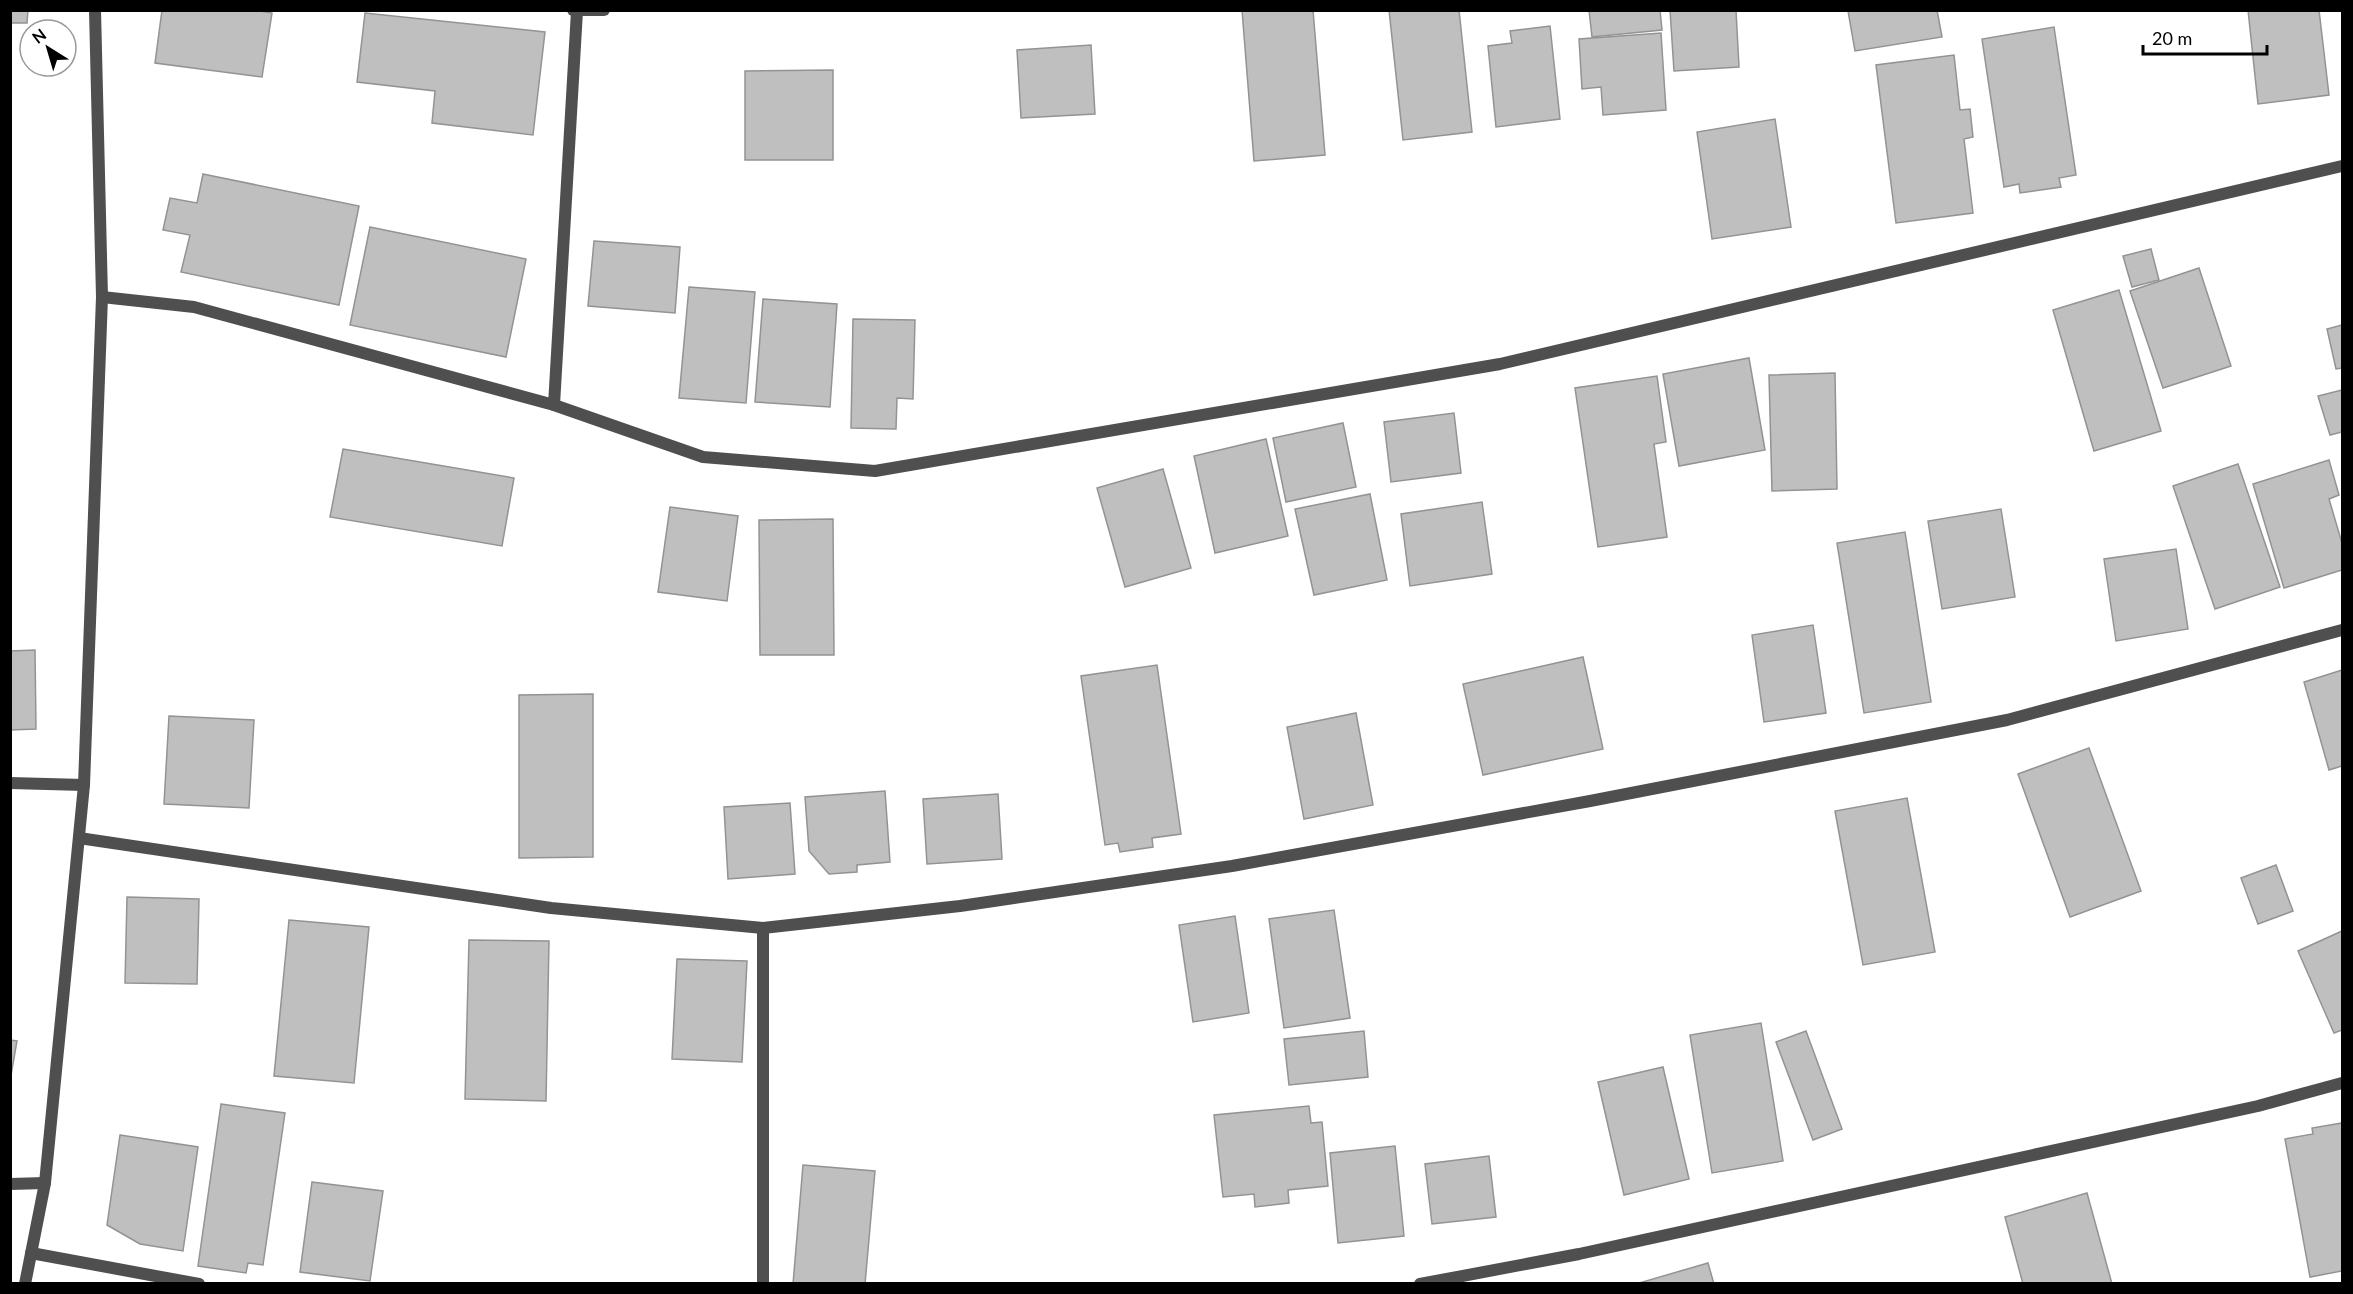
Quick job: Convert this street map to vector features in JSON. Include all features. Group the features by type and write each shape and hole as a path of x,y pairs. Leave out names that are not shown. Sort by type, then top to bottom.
{"street":[{"path":"26,1284 45,1183 84,784 102,297 95,10"},
{"path":"573,10 604,10"},
{"path":"554,405 577,11"},
{"path":"102,297 194,307 554,405 703,457 875,471 1500,364 2343,166"},
{"path":"79,838 551,908 763,928 960,906 1220,868 1590,801 2007,720 2343,630"},
{"path":"10,783 84,784"},
{"path":"763,928 763,1284"},
{"path":"1420,1284 1579,1254 2258,1106 2343,1083"},
{"path":"10,1184 45,1183"},
{"path":"32,1253 199,1284"}],"building":[{"path":"10,10 28,10 27,18 18,18 18,23 10,23"},
{"path":"162,10 254,10 272,13 262,77 155,63"},
{"path":"1242,10 1313,10 1325,155 1254,161"},
{"path":"1389,10 1459,10 1472,132 1403,140"},
{"path":"1589,10 1660,10 1662,30 1592,37"},
{"path":"1670,10 1736,10 1739,67 1674,71"},
{"path":"1937,10 1942,37 1855,51 1848,11"},
{"path":"2248,10 2319,10 2329,95 2258,104"},
{"path":"365,13 545,32 533,135 432,123 435,91 357,82"},
{"path":"1550,26 1560,119 1496,127 1488,46 1512,43 1510,31"},
{"path":"2054,27 2076,175 2059,178 2061,187 2020,193 2019,184 2004,187 1982,39"},
{"path":"1661,33 1666,110 1603,115 1601,87 1582,89 1579,39"},
{"path":"1091,45 1095,114 1021,118 1017,50"},
{"path":"1954,55 1960,110 1970,109 1973,137 1964,139 1973,213 1896,223 1876,65"},
{"path":"833,70 833,160 745,160 745,71"},
{"path":"1775,119 1791,227 1712,239 1697,132"},
{"path":"203,174 359,206 339,305 181,272 190,235 163,230 170,198 197,203"},
{"path":"370,227 526,259 506,357 350,325"},
{"path":"594,241 680,247 675,313 588,306"},
{"path":"2151,249 2159,280 2132,287 2123,256"},
{"path":"2199,268 2231,366 2163,388 2130,291"},
{"path":"689,287 755,292 746,403 679,398"},
{"path":"2119,290 2161,431 2094,451 2053,310"},
{"path":"763,299 837,304 830,407 755,402"},
{"path":"853,319 915,320 913,399 897,398 896,429 851,428"},
{"path":"2342,325 2342,368 2336,369 2327,329"},
{"path":"1749,358 1765,450 1679,466 1663,374"},
{"path":"1835,373 1837,489 1772,491 1769,375"},
{"path":"1657,376 1666,442 1654,444 1667,537 1598,547 1575,388"},
{"path":"2342,390 2342,432 2330,435 2318,396"},
{"path":"1454,413 1461,473 1391,482 1384,422"},
{"path":"1343,423 1356,487 1286,502 1273,438"},
{"path":"1266,439 1288,536 1215,553 1194,456"},
{"path":"343,449 514,478 502,546 330,517"},
{"path":"2329,460 2339,495 2329,499 2342,543 2342,570 2284,588 2253,484"},
{"path":"2238,464 2280,587 2215,609 2173,486"},
{"path":"1163,469 1191,568 1125,587 1097,488"},
{"path":"1370,494 1387,580 1314,595 1295,509"},
{"path":"1482,502 1492,574 1410,586 1401,514"},
{"path":"670,507 738,516 727,601 658,592"},
{"path":"2001,509 2015,597 1942,609 1928,521"},
{"path":"833,519 834,655 760,655 759,520"},
{"path":"1905,532 1931,702 1864,713 1837,543"},
{"path":"2176,549 2188,629 2116,641 2104,559"},
{"path":"1813,625 1826,713 1764,722 1752,635"},
{"path":"35,650 36,729 10,730 10,651"},
{"path":"1583,657 1603,749 1483,775 1463,684"},
{"path":"1157,665 1181,834 1152,838 1153,847 1120,852 1118,843 1105,845 1081,676"},
{"path":"2342,670 2342,766 2329,770 2304,682"},
{"path":"593,694 593,857 519,858 519,695"},
{"path":"1356,713 1373,805 1304,819 1287,727"},
{"path":"169,716 254,720 249,808 164,804"},
{"path":"2089,748 2141,891 2070,917 2018,774"},
{"path":"885,791 890,862 857,865 857,872 829,874 809,851 805,797"},
{"path":"998,794 1002,859 927,864 923,799"},
{"path":"1907,798 1935,952 1863,965 1835,811"},
{"path":"790,803 795,874 728,879 724,807"},
{"path":"2276,865 2293,911 2258,924 2241,878"},
{"path":"127,897 199,899 197,984 125,983"},
{"path":"1334,910 1350,1018 1284,1028 1269,919"},
{"path":"1235,916 1249,1013 1193,1022 1179,925"},
{"path":"289,920 369,927 354,1083 274,1076"},
{"path":"2342,931 2342,1030 2334,1033 2298,951"},
{"path":"469,940 549,941 546,1101 465,1099"},
{"path":"677,959 747,961 742,1062 672,1059"},
{"path":"1761,1023 1783,1161 1712,1173 1690,1035"},
{"path":"1364,1031 1368,1077 1289,1085 1284,1039"},
{"path":"1806,1031 1842,1129 1813,1140 1776,1042"},
{"path":"10,1040 17,1041 10,1081"},
{"path":"1663,1067 1689,1179 1624,1195 1598,1082"},
{"path":"221,1104 285,1113 263,1265 248,1263 246,1273 198,1266"},
{"path":"1309,1106 1311,1123 1322,1122 1328,1186 1288,1190 1289,1203 1255,1207 1254,1194 1223,1197 1214,1115"},
{"path":"2342,1123 2342,1271 2310,1277 2285,1139 2313,1134 2312,1128"},
{"path":"120,1135 198,1147 183,1251 140,1244 107,1225"},
{"path":"1395,1146 1404,1236 1338,1243 1330,1153"},
{"path":"1489,1156 1496,1217 1432,1224 1425,1164"},
{"path":"803,1165 875,1171 865,1284 793,1284"},
{"path":"312,1182 383,1191 370,1281 300,1272"},
{"path":"2087,1193 2112,1284 2023,1284 2005,1217"},
{"path":"1708,1263 1714,1284 1639,1284 1639,1283"}]}
